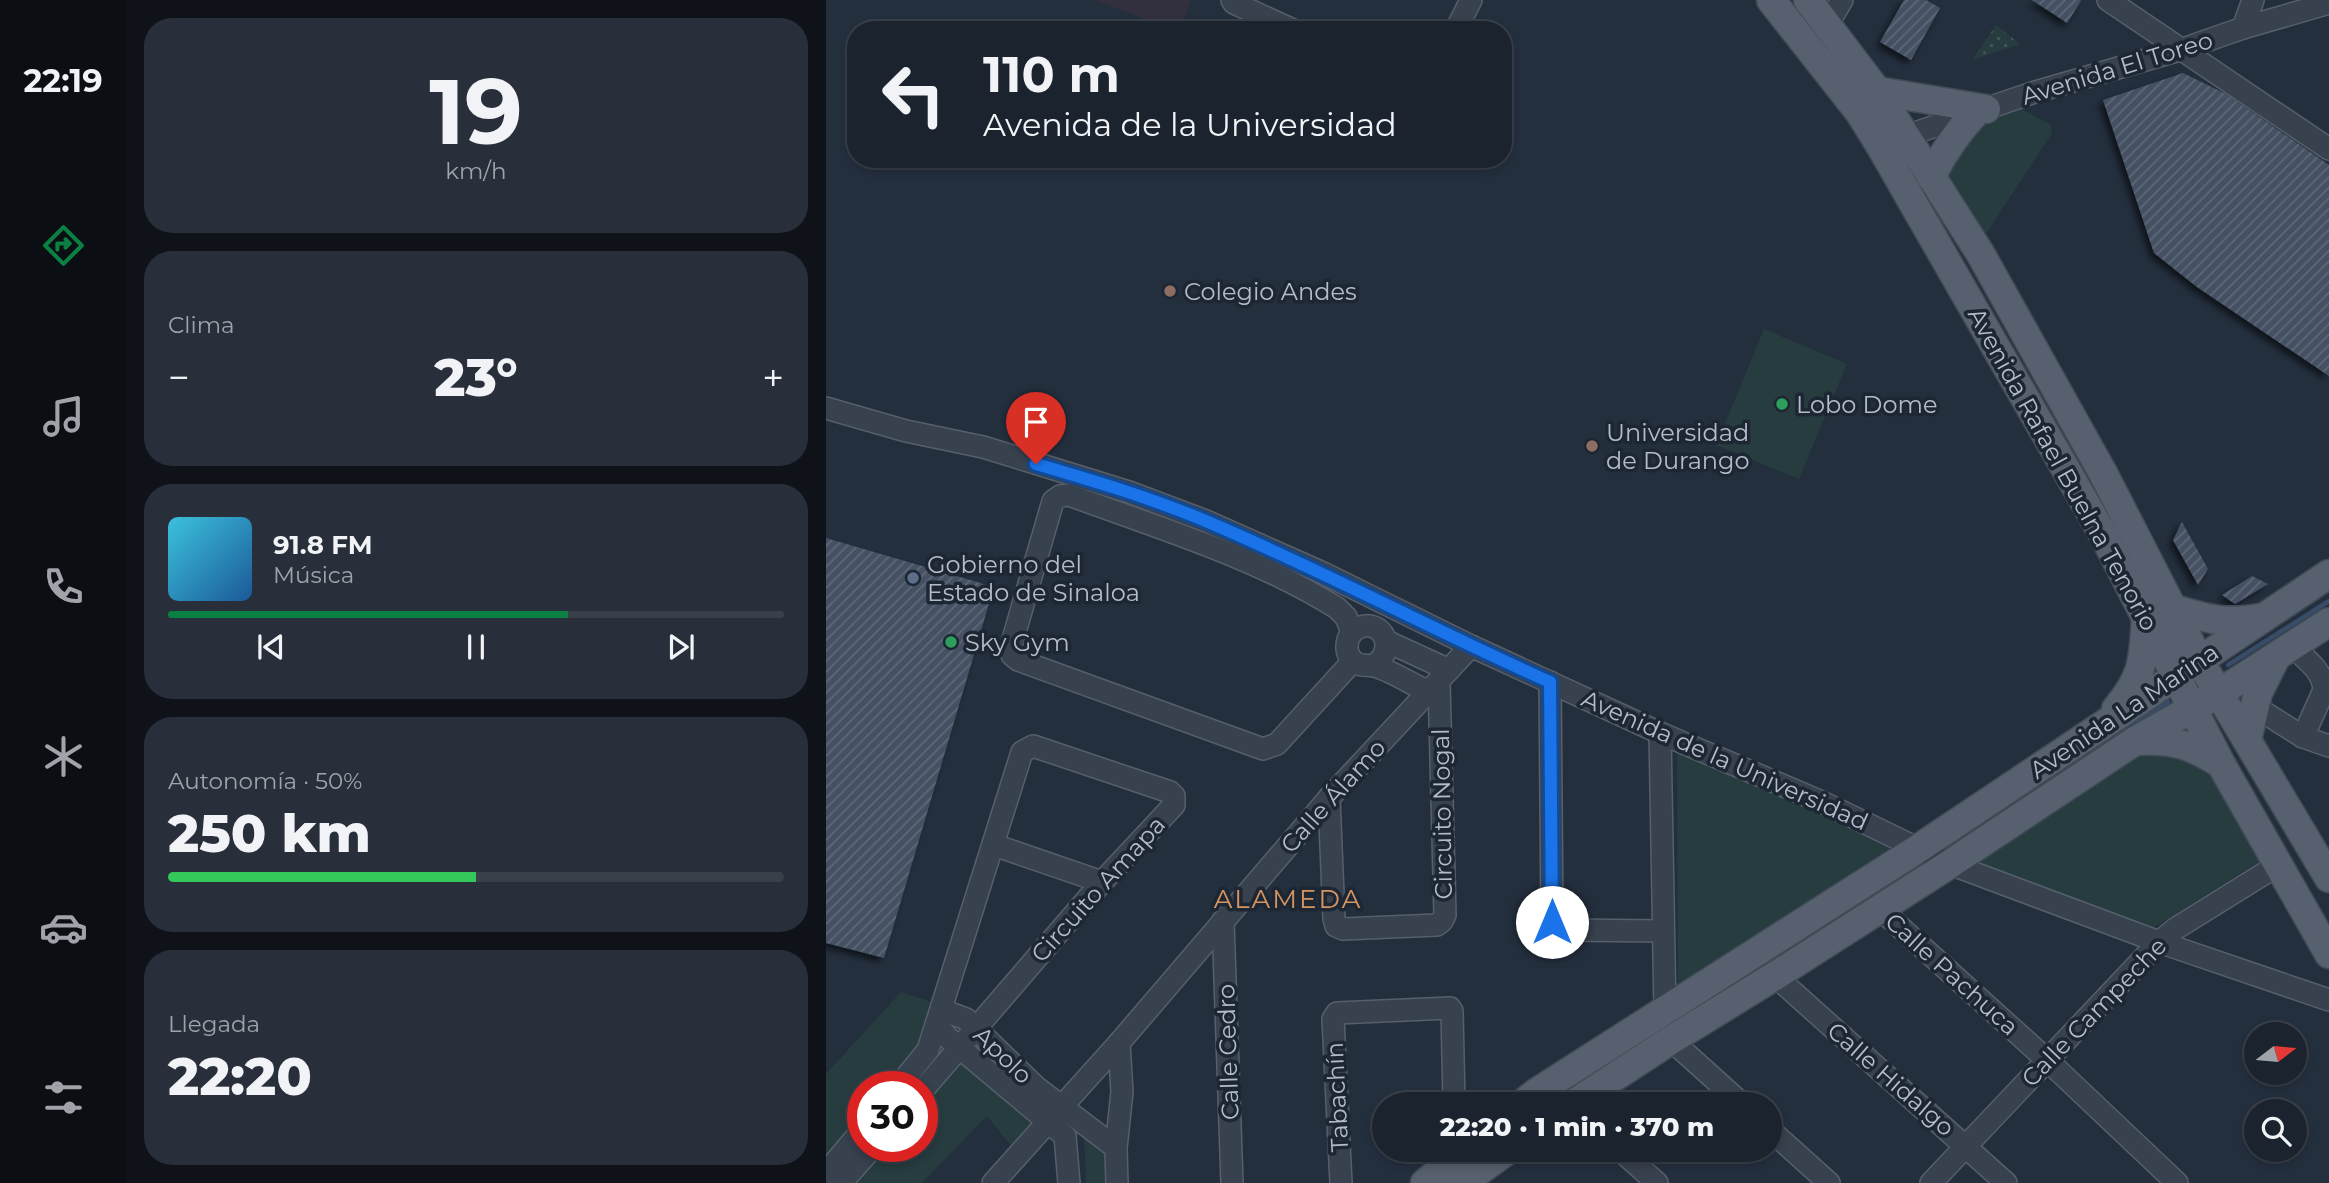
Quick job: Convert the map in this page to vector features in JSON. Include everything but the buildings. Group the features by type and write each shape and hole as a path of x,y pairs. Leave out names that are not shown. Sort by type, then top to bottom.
{"main road":[{"name":"Avenida Rafael Buelna Tenorio","path":"1771,0 1845,93 1931,177 1986,265 2103,473 2199,660 2329,878"},
{"name":"Avenida Rafael Buelna Tenorio","path":"1808,0 1835,12 1877,91 1893,141 2104,536 2221,764 2329,954"},
{"path":"1877,91 1981,111"},
{"path":"1931,177 1962,127 1981,111"},
{"name":"Avenida La Marina","path":"1537,1092 1919,848 2329,574"},
{"path":"2174,609 2220,622 2263,618"},
{"path":"2105,723 2131,691 2141,672 2146,618"},
{"name":"Avenida La Marina","path":"1591,1092 1950,864 2135,741 2219,693 2329,622"},
{"path":"2247,740 2254,706 2284,651"},
{"path":"2135,741 2172,740 2199,750 2221,764"},
{"path":"1425,1183 1464,1166"}],"street":[{"path":"1232,0 1273,21"},
{"path":"1460,21 1471,0"},
{"path":"2108,0 2329,149"},
{"path":"2243,28 2253,0"},
{"name":"Avenida El Toreo","path":"1893,141 2035,92 2329,3"},
{"name":"Avenida de la Universidad","path":"826,408 906,431 982,447 1206,521 1323,573 1471,646 1660,733 1824,803 1919,848"},
{"path":"1352,632 1346,617 1337,608 1313,595 1215,549 1069,495 1060,496 1053,501 1011,646 1012,654 1018,660 1263,748 1277,744 1363,663 1381,660 1387,651 1381,631 1372,626 1361,626 1352,632 1347,641 1348,652 1363,663 1439,681"},
{"path":"1386,641 1439,681"},
{"name":"Calle Álamo","path":"993,1183 1119,1043 1329,798 1471,646"},
{"path":"2284,651 2320,673 2324,682 2324,690 2303,737"},
{"name":"Circuito Nogal","path":"1329,798 1336,926 1343,929 1437,925 1443,921 1439,681"},
{"path":"1550,682 1552,922 1555,928 1562,930 1663,931"},
{"path":"2254,706 2303,737 2329,746"},
{"path":"1660,733 1665,1011 1671,1040 1729,1092"},
{"name":"Circuito Amapa","path":"911,1071 928,1049 1022,752 1033,746 1170,792 1174,796 1174,805 1102,882 938,1073"},
{"path":"994,845 1102,882"},
{"path":"1919,848 1950,864 2159,942 2329,1000"},
{"name":"Calle Campeche","path":"1931,1183 2159,942 2175,929 2278,865"},
{"name":"Calle Pachuca","path":"1880,909 2047,1060 2176,1183"},
{"name":"Calle Cedro","path":"1223,921 1232,1183"},
{"name":"Calle Hidalgo","path":"1775,976 1966,1144 2006,1183"},
{"name":"Tabachín","path":"1341,1183 1333,1019 1337,1013 1450,1009 1453,1092"},
{"name":"Apolo","path":"939,1017 966,1019 1054,1115 948,1038 939,1017"},
{"path":"1117,1183 1116,1148 1122,1092 1119,1043"},
{"path":"1054,1115 1116,1148"},
{"path":"1054,1115 1067,1140 1069,1183"},
{"path":"1782,1141 1829,1183"},
{"path":"1633,1162 1657,1183"}],"shaded area":[{"path":"1095,0 1191,0 1183,21 1150,21"}],"green space":[{"path":"1996,25 2020,44 1972,60"},
{"path":"2020,108 2051,125 2052,133 1986,234 1977,231 1943,170 1978,118"},
{"name":"Lobo Dome","path":"1764,329 1847,364 1799,479 1716,445"},
{"path":"2148,746 2210,768 2265,858 2148,931 1971,859"},
{"path":"1677,752 1897,843 1678,986"},
{"path":"901,992 938,1004 987,1051 997,1075 1037,1118 1012,1147 987,1116 922,1183 826,1183 826,1074"},
{"path":"1084,1132 1109,1155 1110,1183 1086,1183"}],"waterway":[{"path":"2228,665 2329,601"},
{"path":"1957,840 2168,702"}],"place":[{"name":"Colegio Andes","path":"1170,291"},
{"name":"Lobo Dome","path":"1782,404"},
{"name":"Universidad de Durango","path":"1592,446"},
{"name":"Gobierno del Estado de Sinaloa","path":"913,578"},
{"name":"Sky Gym","path":"951,642"}],"district":[{"name":"ALAMEDA","path":"1288,899"}],"route":[{"path":"1036,464 1129,492 1206,521 1323,573 1421,623 1550,682 1552,922"}]}
